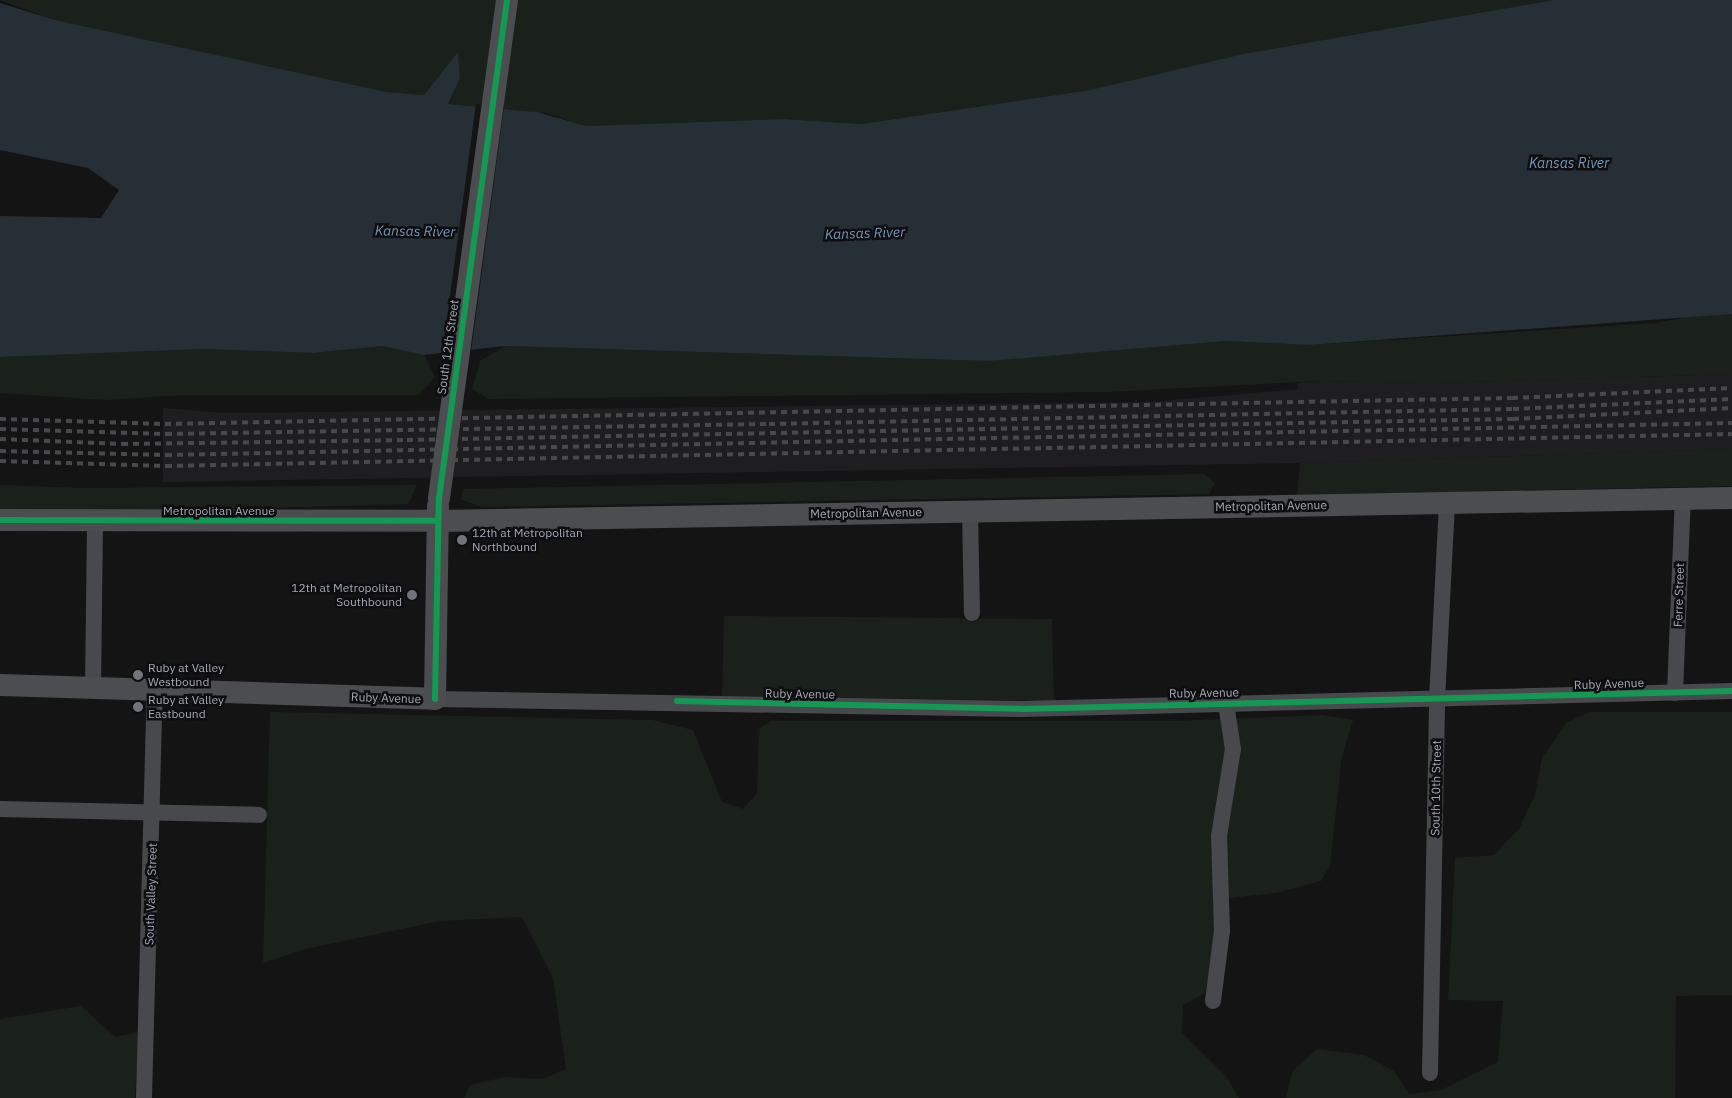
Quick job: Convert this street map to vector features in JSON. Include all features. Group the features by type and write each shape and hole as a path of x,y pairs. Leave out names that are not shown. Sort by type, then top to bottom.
{"main road":[{"name":"South 12th Street","path":"435,700 437,521 439,498 507,0"},
{"name":"Metropolitan Avenue","path":"0,520 95,523 437,521 1732,498"},
{"name":"Ruby Avenue","path":"0,685 435,700"}],"street":[{"name":"Ferre Street","path":"1675,693 1682,498"},
{"name":"South 10th Street","path":"1430,1073 1437,700 1447,503"},
{"path":"970,511 972,613"},
{"path":"93,688 95,523"},
{"name":"South Valley Street","path":"144,1098 154,813 155,689"},
{"name":"Ruby Avenue","path":"435,700 980,710 1437,700 1732,691"},
{"path":"1213,1001 1222,931 1219,836 1233,749 1226,704"},
{"path":"0,808 259,815"}],"shaded area":[{"path":"0,0 1554,0 1243,54 1090,90 861,124 784,119 585,126 546,113 448,104 460,78 458,53 424,95 387,92 55,20"},
{"path":"1714,312 1732,314 1732,374 1430,383 1320,381 1106,392 489,399 472,389 480,361 505,346 984,361 1227,341 1309,345 1655,323"},
{"path":"383,346 424,355 435,377 419,395 185,395 106,400 0,393 0,357 204,349 313,353"},
{"path":"1732,374 1732,449 1300,463 163,482 163,408 226,413 1150,402 1298,389 1297,383 1320,381 1430,383"},
{"path":"1732,449 1732,486 1297,495 1300,463"},
{"path":"1204,474 1215,483 1209,494 481,507 460,499 464,489"},
{"path":"0,485 85,488 417,485 408,504 110,512 0,510"},
{"path":"724,616 1052,619 1054,701 722,696"},
{"path":"270,712 653,720 693,730 722,802 743,809 757,793 759,729 771,721 1174,721 1323,715 1353,720 1342,756 1330,865 1321,881 1275,893 1213,900 1216,925 1208,985 1204,994 1183,1005 1182,1033 1226,1076 1239,1098 464,1098 470,1085 505,1077 542,1079 566,1069 553,978 522,917 440,921 305,949 263,963"},
{"path":"1589,712 1732,712 1732,995 1676,996 1675,1098 1286,1098 1292,1072 1317,1049 1364,1055 1394,1071 1409,1094 1441,1090 1498,1062 1503,1001 1448,1000 1455,858 1494,855 1519,829 1535,795 1542,758 1566,723"},
{"path":"81,1006 115,1037 139,1032 135,1098 0,1098 0,1019"}],"water":[{"name":"Kansas River","path":"1554,0 1732,0 1732,314 1309,345 1227,341 988,361 505,346 424,355 383,346 313,353 204,349 0,357 0,216 101,218 119,190 88,168 0,150 0,3 55,20 387,92 424,95 458,52 460,78 448,104 537,112 586,126 784,119 861,124 1090,90 1243,54"}],"pier":[{"path":"476,104 504,107 471,352 442,355"}],"railway":[{"path":"0,419 165,424 1512,398 1732,388"},
{"path":"0,429 166,434 769,424 1513,409 1732,399"},
{"path":"0,439 122,444 407,440 1513,419 1732,408"},
{"path":"0,451 166,455 1732,423"},
{"path":"0,461 166,466 1732,434"}],"cycle path":[{"path":"435,699 439,498 507,0"},
{"path":"0,520 437,521"},
{"path":"677,701 1022,709 1732,691"}],"place":[{"name":"12th at Metropolitan Northbound","path":"462,540"},
{"name":"12th at Metropolitan Southbound","path":"412,595"},
{"name":"Ruby at Valley Westbound","path":"138,675"},
{"name":"Ruby at Valley Eastbound","path":"138,707"}]}
